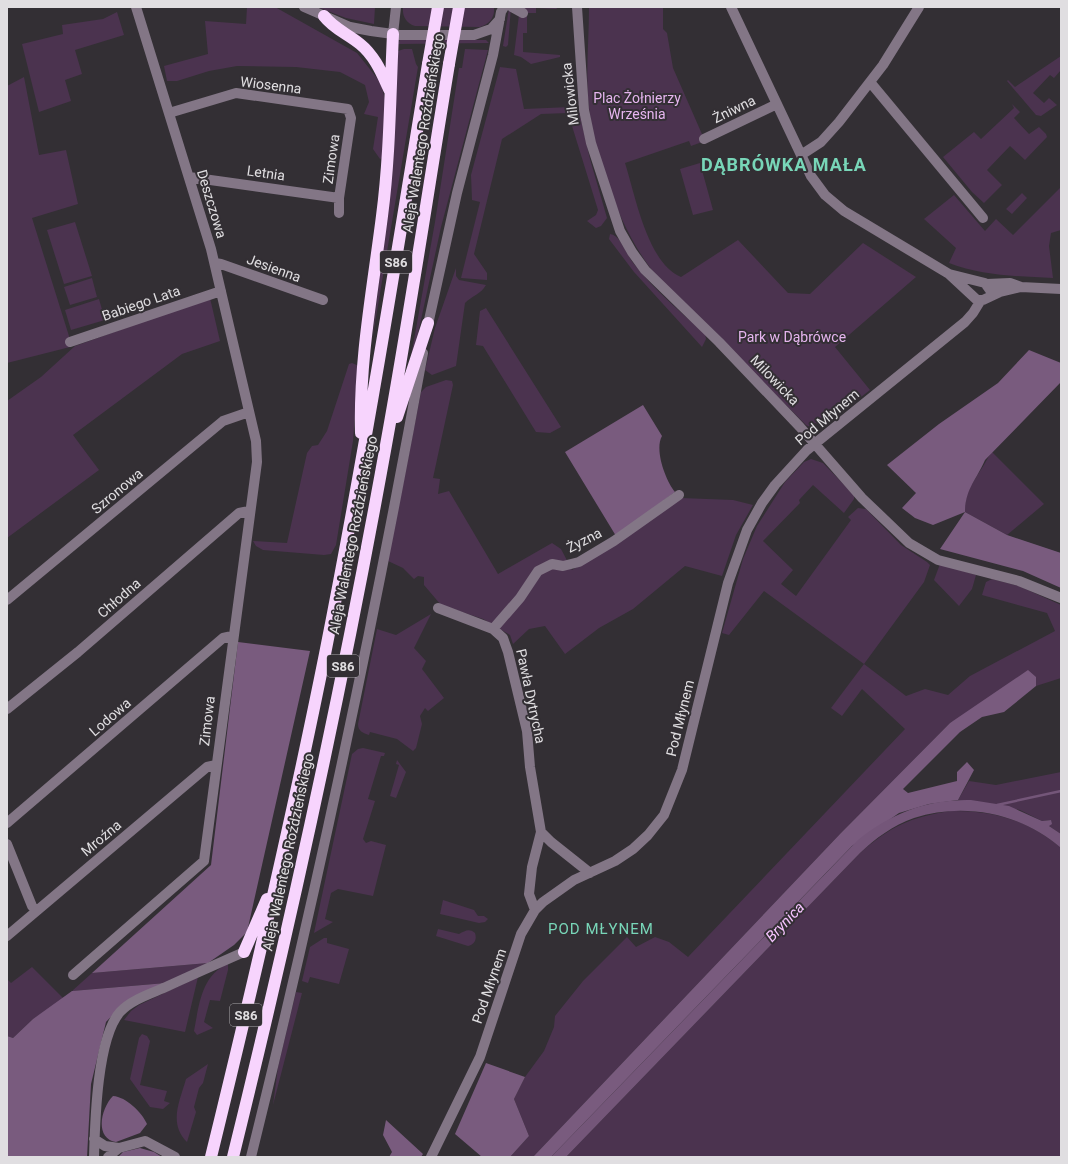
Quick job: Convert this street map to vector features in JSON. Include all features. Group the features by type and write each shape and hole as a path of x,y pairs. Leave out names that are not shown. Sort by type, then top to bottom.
{"highway":[{"name":"Aleja Walentego Roździeńskiego","path":"211,1157 278,873 325,653 395,267 438,7"},
{"name":"Aleja Walentego Roździeńskiego","path":"233,1157 297,885 386,446 459,7"},
{"path":"324,16 330,24 360,44 371,55 391,93"},
{"path":"361,460 360,406 369,307 382,217 389,153 393,34"},
{"path":"386,446 428,323"},
{"path":"244,952 278,873"}],"street":[{"name":"Deszczowa","path":"136,7 215,263 249,412"},
{"path":"304,7 350,26 393,34 474,35 491,29 501,10"},
{"path":"393,34 396,7"},
{"name":"Milowicka","path":"577,7 584,110 591,143 612,210 626,244 645,270 719,342 815,444 884,521 903,538 919,550 948,563 1019,581 1061,598"},
{"path":"731,7 817,186 844,211 949,274 981,298"},
{"path":"801,155 822,142 870,82 919,7"},
{"path":"251,1157 283,1026 326,836 428,323 457,193 493,55 501,10"},
{"path":"870,82 983,218"},
{"name":"Wiosenna","path":"169,113 236,93 348,109"},
{"name":"Żniwna","path":"704,139 777,104"},
{"name":"Zimowa","path":"339,213 339,198 351,118 348,109"},
{"name":"Letnia","path":"189,177 339,198"},
{"name":"Jesienna","path":"215,263 323,300"},
{"path":"949,274 983,283 1010,283 1021,287"},
{"path":"981,298 990,291 983,283"},
{"name":"Pod Młynem","path":"431,1157 480,1057 521,934 535,910 556,892 615,861 633,849 648,835 664,815 682,770 728,583 747,530 775,485 796,460 965,322 973,313 981,298 973,287 983,283"},
{"path":"981,298 1021,287 1061,289"},
{"name":"Babiego Lata","path":"70,342 221,291"},
{"name":"Zimowa","path":"73,975 204,861 232,636 246,550 249,512 257,456 249,412"},
{"name":"Szronowa","path":"7,600 223,421 249,412"},
{"name":"Żyzna","path":"493,629 520,598 538,571 552,564 563,566 579,562 614,541 679,495"},
{"name":"Chłodna","path":"7,710 78,652 239,514 249,512"},
{"name":"Pawła Dytrycha","path":"438,608 493,629 504,638 527,731 531,773 542,832 532,867 529,894 535,910"},
{"name":"Lodowa","path":"7,823 223,638 232,636"},
{"name":"Mroźna","path":"7,936 207,767 216,765"},
{"path":"542,832 551,842 590,874"},
{"path":"7,844 32,906 36,911"},
{"path":"94,1157 94,1139 103,1055 110,1027 116,1017 122,1010 144,996 244,952"},
{"path":"94,1139 105,1146 119,1148 145,1141 175,1157"},
{"path":"108,1157 119,1148"}],"green space":[{"path":"247,7 275,7 357,53 381,83 385,100 385,157 380,159 373,149 378,117 364,114 369,102 365,85 340,72 296,67 237,66 209,71 177,81 167,81 164,66 208,54 205,21 246,24"},
{"path":"317,7 375,7 374,24 346,18"},
{"path":"403,7 494,7 494,14 487,24 480,27 415,26 405,19"},
{"path":"511,7 508,45 506,47 503,46 509,8"},
{"path":"520,7 559,7 556,9 536,8 536,13 527,13 527,33 523,33 523,52 560,55 560,57 531,64 521,57 514,55"},
{"path":"589,7 663,7 663,29 667,33 673,68 705,141 691,146 689,141 625,163 638,209 651,243 659,258 669,269 681,277 738,240 788,293 810,294 863,243 916,277 835,347 870,390 824,426 815,423 810,427 806,425 656,275 643,258 631,238 610,191 595,143 587,87"},
{"path":"117,12 124,35 75,50 82,74 65,80 71,101 39,112 22,44 63,34 62,25 103,19"},
{"path":"400,40 486,40 489,43 398,44"},
{"path":"412,49 418,67 372,341 392,170 398,51"},
{"path":"465,49 488,50 441,227 413,357 409,368 435,222 459,68 462,68"},
{"path":"1061,56 1061,70 1054,78 1050,75 1033,93 1044,103 1049,98 1057,105 1041,116 1036,115 1007,81 1008,80 1015,87"},
{"path":"500,67 516,69 524,109 571,107 579,111 590,159 607,218 601,226 596,228 587,221 596,215 598,210 568,113 541,114 502,139 474,254 487,273 487,280 461,278 480,202 472,200 471,175"},
{"path":"24,77 39,155 66,150 78,204 32,218 69,336 70,347 7,363 7,86"},
{"path":"1012,104 1020,112 1014,118 1029,134 1039,127 1047,137 1025,160 1010,146 987,170 1002,185 984,203 972,192 943,157 974,132 981,139 1014,108"},
{"path":"700,163 713,210 693,215 680,169"},
{"path":"1061,187 1061,230 1051,233 1049,246 1053,278 987,273 974,271 949,263 956,248 924,219 954,195 985,231 996,219 1013,235"},
{"path":"1022,193 1027,198 1012,214 1006,209"},
{"path":"75,222 92,276 64,284 47,230"},
{"path":"610,234 614,235 621,242 631,260 650,283 705,334 706,339 702,347 634,272 609,239"},
{"path":"456,268 456,276 459,280 486,285 482,291 465,303 456,366 432,375 425,370 435,328"},
{"path":"92,278 97,297 70,305 64,287"},
{"path":"210,298 220,341 182,354 73,435 99,470 7,538 7,401 41,377 75,346"},
{"path":"99,299 105,320 71,330 65,310"},
{"path":"486,308 561,427 550,433 536,432 483,346 476,345 480,311"},
{"path":"352,363 359,366 353,441 336,545 331,554 324,555 263,550 256,546 253,541 287,543 307,453 312,446 318,445 327,431 349,364"},
{"path":"446,380 452,381 453,385 433,478 440,479 438,494 449,491 498,574 552,543 561,549 572,570 614,545 681,498 733,500 753,505 736,535 722,576 685,566 633,609 599,628 565,654 545,626 529,629 513,644 510,635 483,619 441,605 424,585 424,577 418,576 414,579 403,568 388,561 421,392 426,387"},
{"path":"992,452 1044,504 1007,535 965,512 966,499 969,490"},
{"path":"811,459 823,463 854,495 854,499 844,513 813,485 799,500 800,503 763,541 793,570 781,584 796,596 851,520 848,517 858,508 866,509 901,545 930,565 924,582 864,664 764,591 729,635 722,633 743,559 757,526 785,482 804,462"},
{"path":"940,564 976,575 972,589 959,606 934,580"},
{"path":"992,579 1019,586 1061,605 1061,678 1036,686 1036,677 950,723 840,834 533,1157 510,1157 529,1136 514,1099 525,1077 544,1051 554,1027 555,1016 583,981 627,937 636,947 655,937 669,942 688,957 905,729 862,689 842,716 831,708 864,664 906,696 925,689 948,695 970,676 1055,631 1047,613 982,595 986,582"},
{"path":"431,614 414,648 426,661 422,669 444,698 428,711 425,708 420,716 422,724 416,748 413,751 397,739 370,732 369,735 360,730 358,724 377,629 396,635"},
{"path":"363,748 385,753 384,756 381,756 368,799 375,801 363,839 366,843 371,841 386,845 373,896 338,889 331,893 325,919 333,922 314,933 352,754 358,749"},
{"path":"397,760 406,772 396,798 390,796 399,765 396,764"},
{"path":"1061,772 1061,834 1049,826 1051,820 1042,821 1020,810 958,800 969,781 996,785"},
{"path":"950,811 981,812 1009,819 1036,830 1061,848 1061,1157 566,1157 860,853 881,836 901,824 923,816"},
{"path":"443,900 474,910 478,916 484,916 488,919 485,922 479,923 440,914"},
{"path":"438,929 459,934 467,930 471,931 475,933 476,939 474,943 468,946 436,936"},
{"path":"324,938 327,938 327,943 349,949 339,984 310,977 308,983 302,981 310,947"},
{"path":"208,963 166,983 72,991 92,973"},
{"path":"228,964 228,970 220,1001 210,1000 204,1022 213,1028 197,1035 194,1031 203,992 212,976 219,969"},
{"path":"32,967 64,999 33,1019 13,1038 7,1036 7,979 11,983"},
{"path":"198,977 185,1032 124,1020 131,1011 139,1005"},
{"path":"296,992 302,993 273,1105 278,1067"},
{"path":"142,1034 147,1036 150,1041 140,1085 167,1091 164,1101 170,1103 163,1109 150,1107 130,1079 139,1038"},
{"path":"208,1064 203,1083 199,1088 194,1107 196,1112 187,1142 181,1135 178,1127 177,1112 179,1104 186,1079"}],"shaded area":[{"path":"1029,350 1061,363 1061,382 985,460 969,490 965,512 933,525 915,518 902,508 916,493 887,465 939,424 998,383"},
{"path":"643,405 662,436 659,449 660,457 668,481 675,492 616,536 565,452"},
{"path":"965,512 1007,535 1061,553 1061,588 1023,571 940,549"},
{"path":"238,642 310,651 247,932 234,945 208,963 92,973 211,865"},
{"path":"1028,670 1036,677 1036,686 1004,712 982,717 960,732 903,789 908,793 957,781 957,772 967,762 974,770 958,800 929,804 899,813 852,846 551,1157 533,1157 840,834 950,723"},
{"path":"166,983 122,1005 106,1022 91,1084 87,1157 7,1157 7,1036 13,1038 33,1019 72,991"},
{"path":"486,1063 525,1077 514,1099 529,1136 510,1157 482,1157 455,1134"},
{"path":"113,1096 123,1099 133,1106 145,1119 147,1124 140,1133 116,1142 109,1139 102,1129 105,1108"},
{"path":"386,1120 423,1154 421,1157 389,1157 392,1152 383,1135"},
{"path":"140,1148 154,1152 162,1157 118,1157 123,1152"}],"water":[{"name":"Brynica","path":"955,800 971,800 1009,806 1042,821 1051,820 1052,824 1049,826 1061,834 1061,848 1028,826 1010,819 972,811 933,813 914,818 892,828 860,853 566,1157 551,1157 858,840 871,830 897,815 925,805"}],"waterway":[{"path":"997,805 1061,791"}],"district":[{"name":"DĄBRÓWKA MAŁA","path":"784,165"},
{"name":"POD MŁYNEM","path":"601,929"}],"park label":[{"name":"Plac Żołnierzy Września","path":"637,106"},
{"name":"Park w Dąbrówce","path":"792,337"}]}
